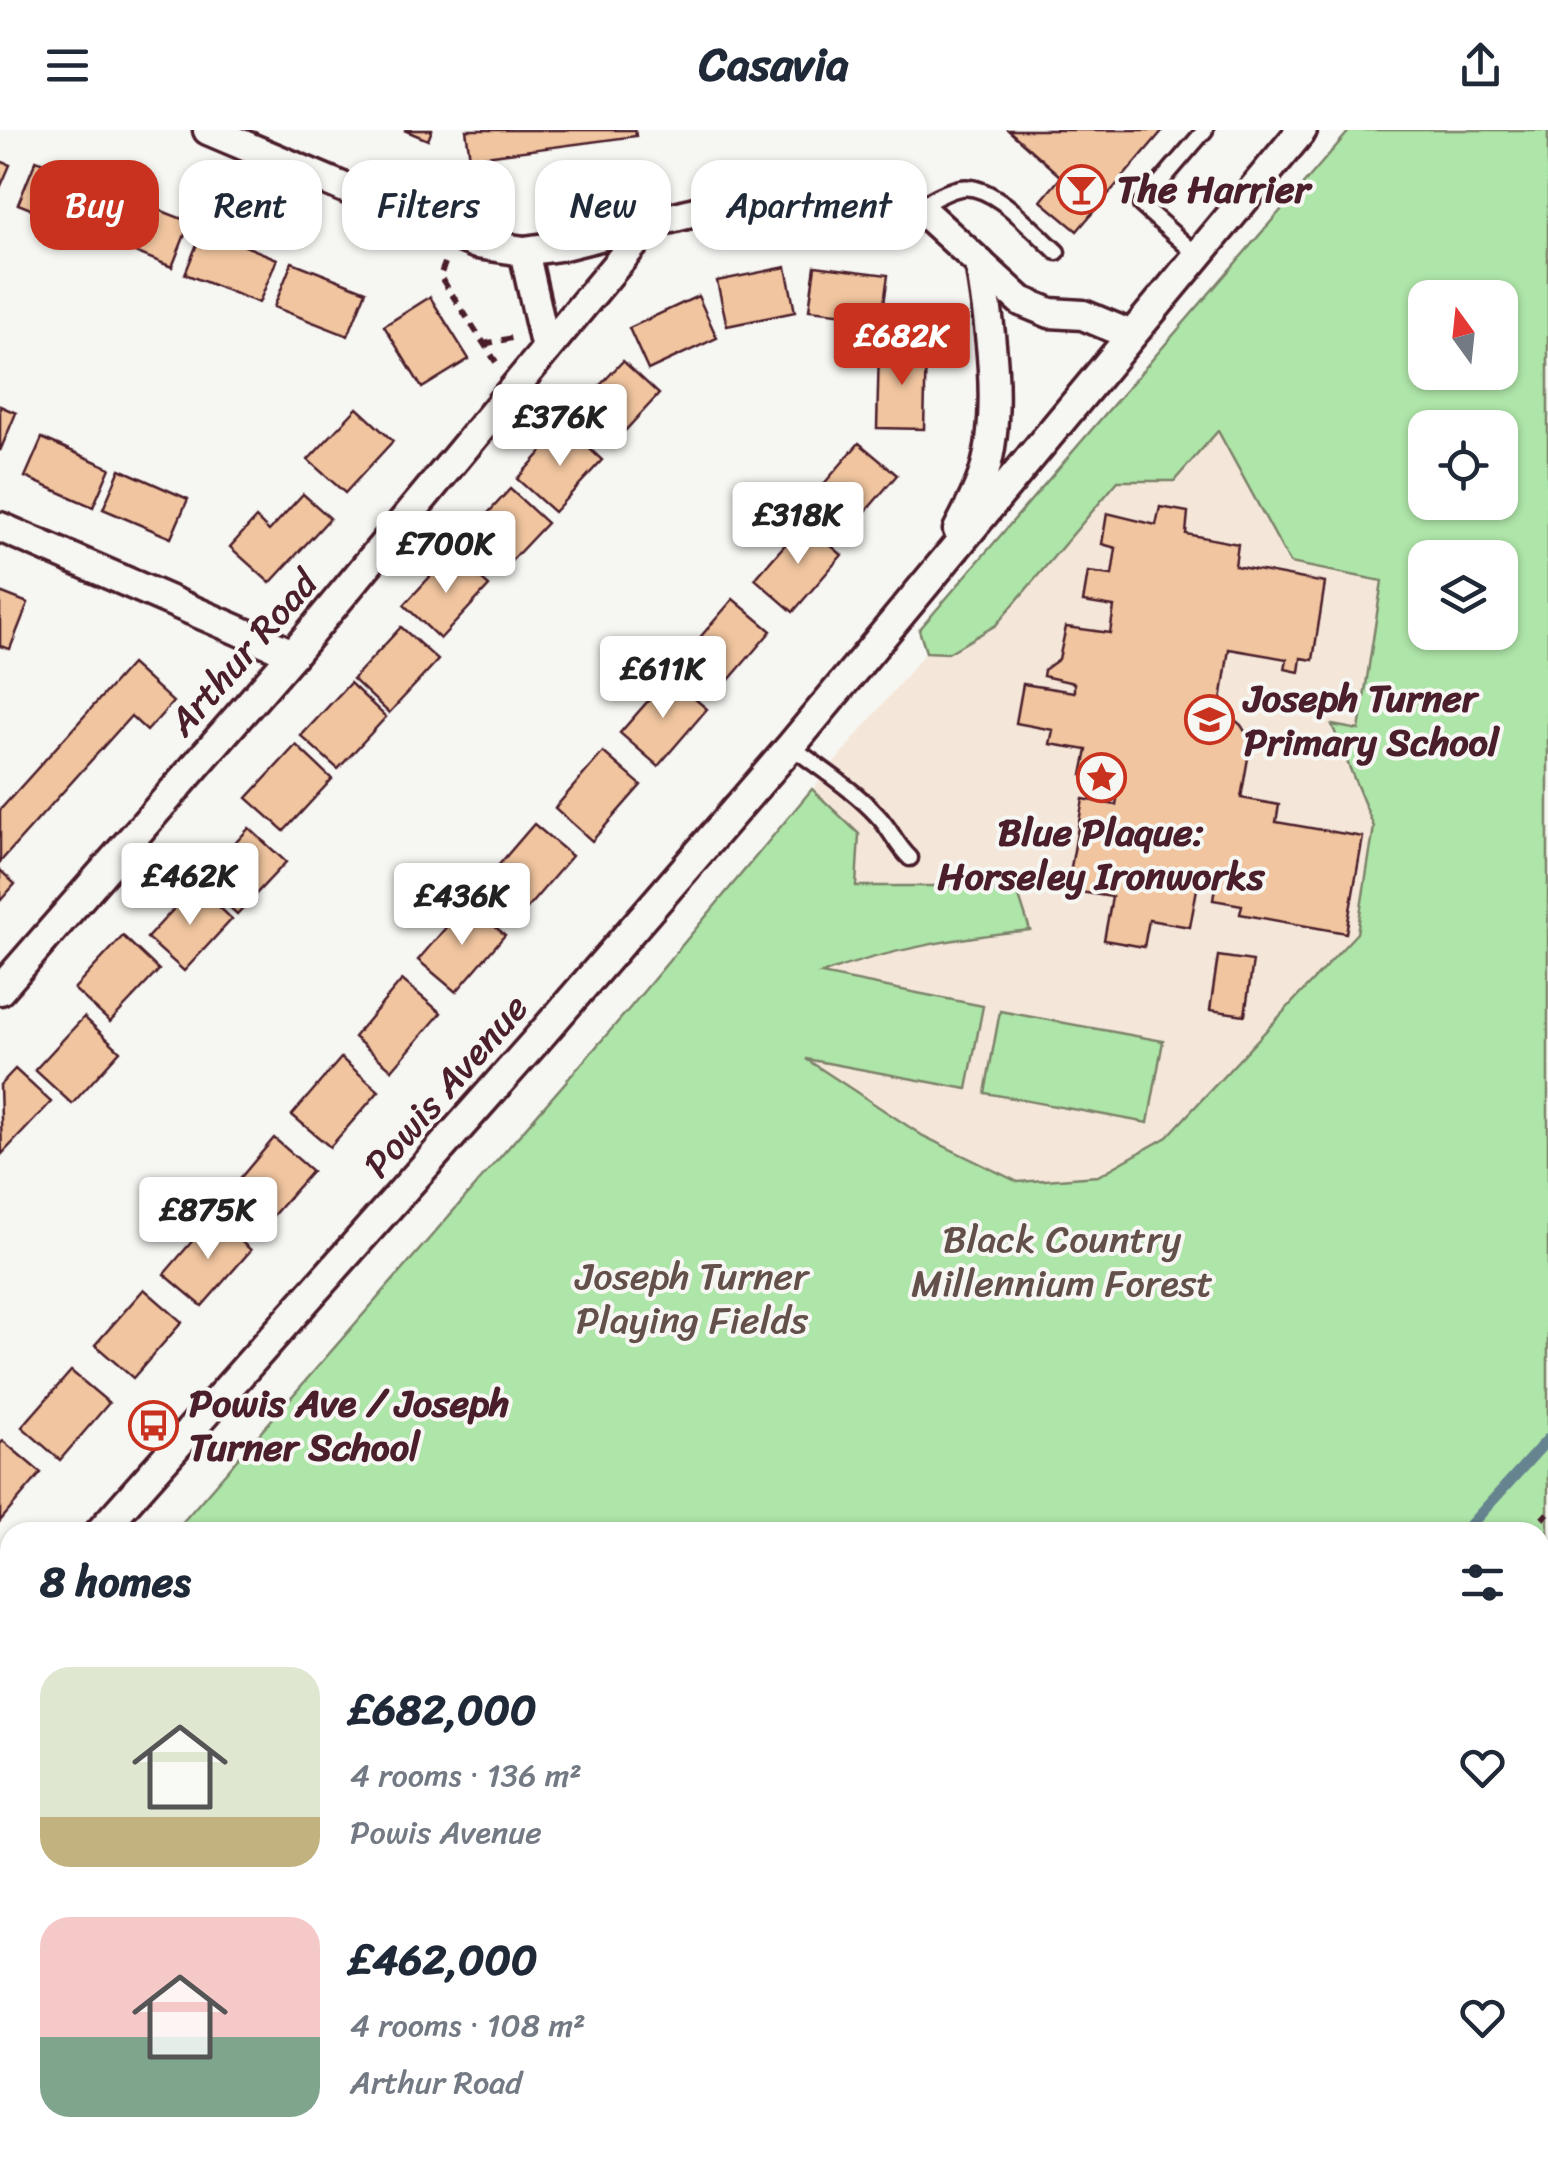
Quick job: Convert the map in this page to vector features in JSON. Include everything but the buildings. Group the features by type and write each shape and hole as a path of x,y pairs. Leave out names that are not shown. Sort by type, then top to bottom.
{"street":[{"path":"208,130 342,187"},
{"name":"Powis Avenue","path":"109,1522 535,1042 790,746 1302,130"},
{"path":"927,217 1020,301 1050,313 1083,315 1131,335"},
{"path":"515,249 535,249"},
{"path":"524,250 546,349"},
{"name":"Arthur Road","path":"1,987 293,654 629,250"},
{"path":"943,564 985,472 993,374 980,263"},
{"path":"0,527 293,654"}],"lane":[{"path":"1197,254 1141,205 1205,130"},
{"path":"927,202 945,192 978,188 995,197 1057,252"},
{"path":"790,746 860,798 910,858"}],"path":[{"path":"451,250 440,276 515,387"}],"shaded area":[{"name":"Joseph Turner Primary School","path":"1548,157 1548,833 1058,1299 666,967 1018,540"}],"green space":[{"name":"Joseph Turner Playing Fields","path":"1350,130 1548,130 1548,1522 183,1522 629,1009 812,789 859,834 856,886 952,886 1018,893 1030,930 924,946 821,974 983,1006 967,1089 806,1059 923,1136 1018,1182 1098,1176 1167,1137 1357,933 1374,827 1332,725 1359,730 1382,581 1290,563 1218,431 1174,481 1118,481 996,625 948,653 926,652 919,630"},
{"path":"1000,1011 1163,1041 1148,1123 985,1093"}],"waterway":[{"path":"1473,1522 1548,1439"}],"place":[{"name":"The Harrier","path":"1082,189"},
{"name":"Joseph Turner Primary School","path":"1209,720"},
{"name":"Blue Plaque: Horseley Ironworks","path":"1101,778"},
{"name":"Powis Ave / Joseph Turner School","path":"154,1425"}],"park label":[{"name":"Black Country Millennium Forest","path":"1062,1261"}]}
